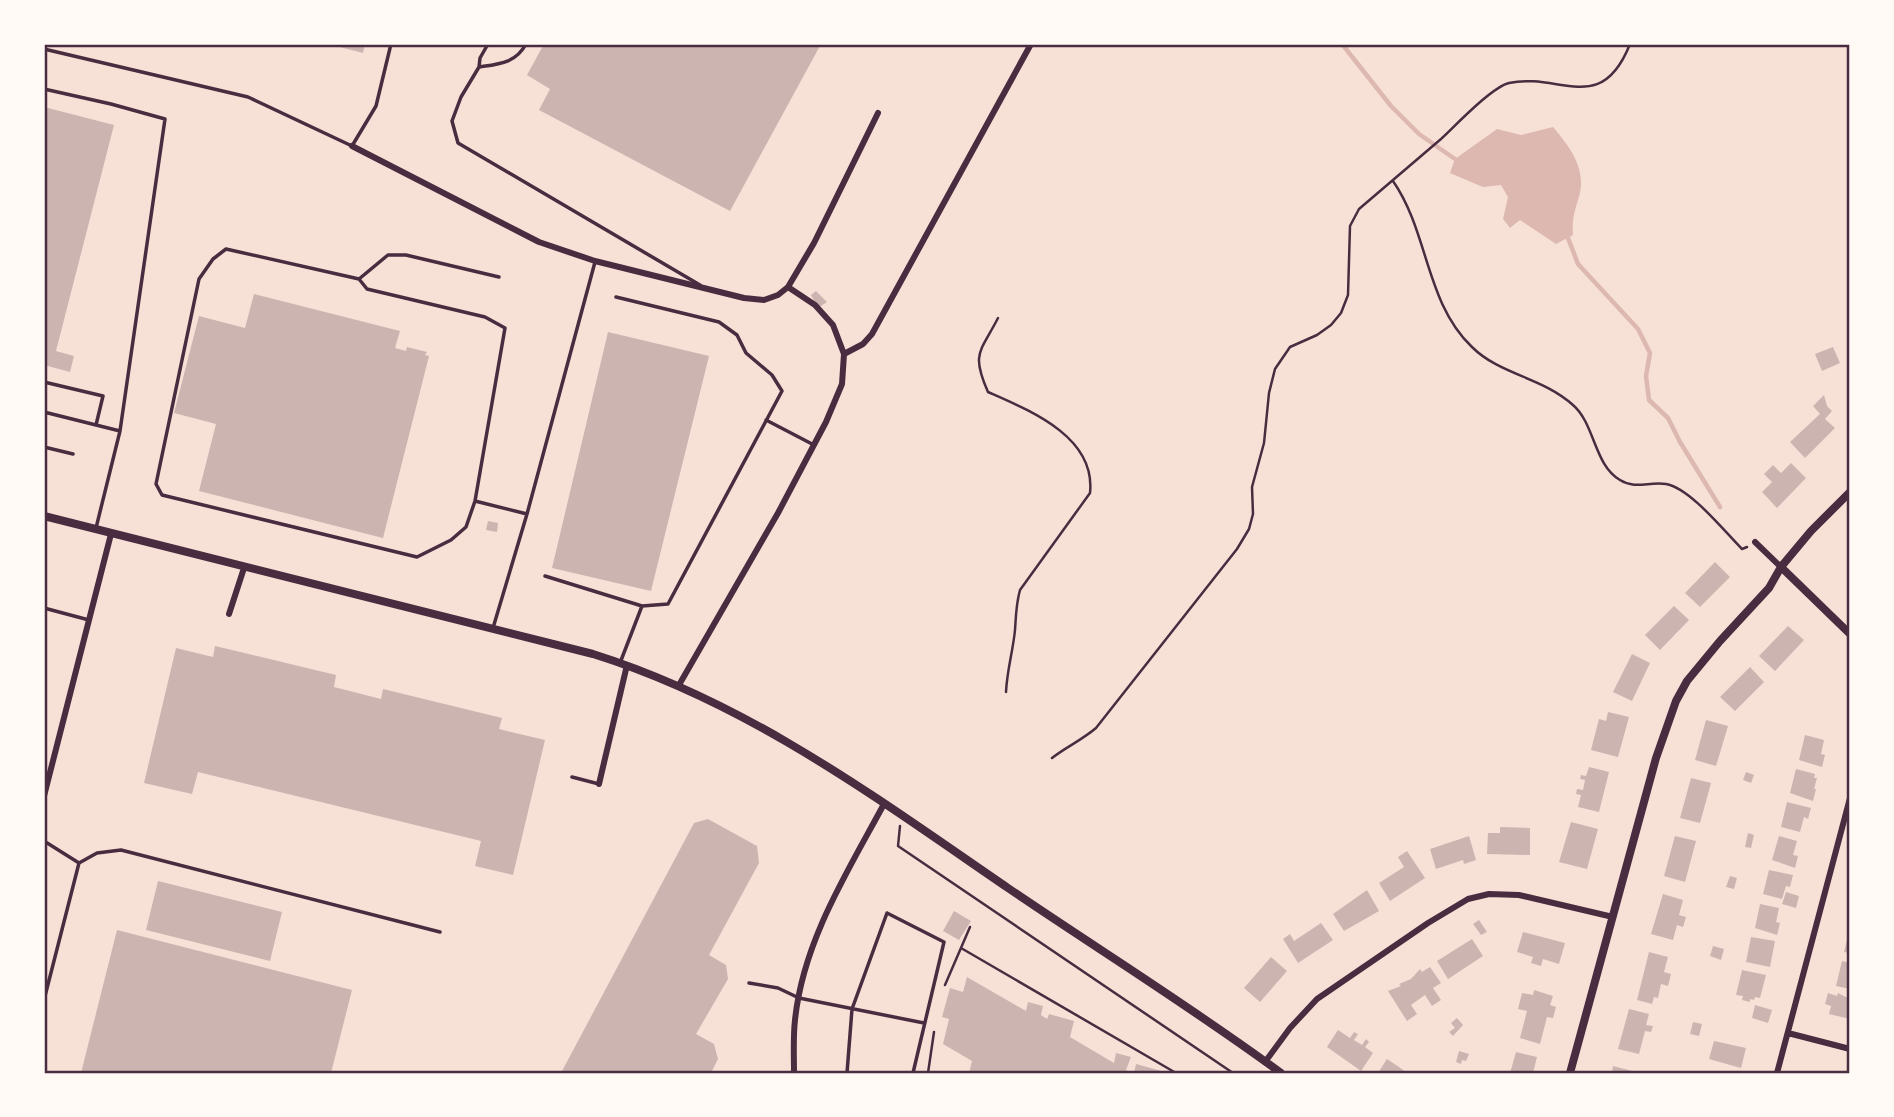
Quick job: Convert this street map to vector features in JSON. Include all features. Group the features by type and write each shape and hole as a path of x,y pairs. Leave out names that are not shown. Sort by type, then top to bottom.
{"street":[{"path":"844,354 863,344 872,334 1031,44"},
{"path":"352,146 539,242 595,261 744,298 764,300 778,295 788,287 814,243 878,113"},
{"path":"679,685 778,513 842,384 844,354 833,325 815,305 788,287"},
{"path":"1570,1073 1656,758 1676,701 1687,681 1769,588 1811,531 1850,492"},
{"path":"44,516 493,628 624,664 679,685 742,715 786,740 884,803 1281,1073"},
{"path":"44,796 111,534"},
{"path":"1755,542 1850,634"},
{"path":"229,614 244,568"},
{"path":"599,784 624,664"},
{"path":"1777,1073 1850,798"},
{"path":"794,1073 795,1020 810,952 821,924 884,803"},
{"path":"1265,1062 1290,1028 1317,999 1468,899 1489,894 1519,895 1613,917"},
{"path":"1788,1032 1850,1049"}],"lane":[{"path":"44,49 248,97 352,146 376,106 391,44"},
{"path":"488,44 452,121 458,144 708,289"},
{"path":"479,67 507,62 521,54 527,44"},
{"path":"44,89 165,119 120,431 95,530"},
{"path":"226,249 359,279 367,289 485,317 505,328 475,501 466,527 452,540 417,557 162,495 156,484 199,279 213,259 226,249"},
{"path":"359,279 388,255 406,255 499,277"},
{"path":"493,628 595,261"},
{"path":"545,576 642,606 668,604 782,391 772,375 746,353 737,335 719,322 616,297"},
{"path":"44,382 103,396 96,425"},
{"path":"44,412 120,431"},
{"path":"766,420 814,445"},
{"path":"44,447 73,454"},
{"path":"475,501 527,513"},
{"path":"624,664 642,606"},
{"path":"44,608 89,620"},
{"path":"572,776 599,784"},
{"path":"44,841 79,863"},
{"path":"44,1000 79,863 97,853 121,850 440,932"},
{"path":"847,1073 852,1009 887,913 944,942 913,1073"},
{"path":"749,983 778,988 799,998 924,1023"}],"path":[{"path":"1052,758 1096,728 1237,549 1253,514 1252,487 1264,443 1269,393 1275,369 1290,347 1317,335 1341,313 1348,295 1350,226 1359,209 1487,97 1507,83 1529,82 1581,88 1606,79 1623,63 1630,44"},
{"path":"1393,181 1400,190 1424,246 1430,278 1438,298 1449,321 1472,348 1495,365 1557,391 1576,407 1597,444 1607,469 1620,481 1637,487 1654,482 1670,484 1697,502 1742,549 1755,542"},
{"path":"998,318 978,356 979,370 988,391 1033,412 1066,436 1085,457 1091,478 1090,493 1020,590 1007,667 1006,692"},
{"path":"903,816 897,836 898,846 1233,1073"},
{"path":"943,989 971,927"},
{"path":"961,948 1176,1073"},
{"path":"928,1073 935,1022"}],"shaded area":[{"path":"1553,127 1571,151 1581,177 1573,235 1556,244 1520,220 1510,228 1503,219 1508,197 1501,185 1483,187 1450,173 1455,159 1497,129 1521,135"}],"building":[{"path":"328,44 365,44 363,53"},
{"path":"544,44 821,44 730,211 539,110 550,89 527,75"},
{"path":"44,107 114,125 56,351 74,356 70,372 44,365"},
{"path":"816,291 827,302 818,308 811,295"},
{"path":"254,294 400,331 395,348 406,351 407,347 427,352 425,355 429,356 383,538 199,491 216,424 174,413 199,316 245,328"},
{"path":"608,332 709,356 651,591 552,568"},
{"path":"1833,347 1840,363 1822,371 1815,354"},
{"path":"1824,395 1827,406 1832,411 1825,419 1835,428 1805,458 1790,442 1820,414 1813,406"},
{"path":"1791,463 1806,478 1777,508 1762,492 1772,482 1764,474 1773,465 1781,473"},
{"path":"488,521 498,523 497,532 486,530"},
{"path":"1715,562 1730,577 1700,607 1685,593"},
{"path":"1674,606 1689,620 1660,650 1645,635"},
{"path":"1788,626 1804,640 1775,671 1759,656"},
{"path":"215,646 336,675 334,687 381,699 383,689 502,718 499,729 545,740 513,875 475,866 481,841 198,772 192,794 144,783 176,648 213,657"},
{"path":"1632,654 1650,663 1632,701 1613,692"},
{"path":"1750,667 1764,682 1735,711 1720,697"},
{"path":"1608,712 1629,717 1618,757 1591,750 1599,719 1606,721"},
{"path":"1706,720 1728,726 1716,766 1695,760"},
{"path":"1805,735 1824,740 1821,754 1825,755 1822,767 1799,760"},
{"path":"1589,767 1609,772 1599,812 1578,807 1581,795 1576,794 1577,789 1583,790 1585,780 1580,779 1581,775 1586,776"},
{"path":"1796,769 1815,774 1814,778 1817,778 1813,801 1790,793"},
{"path":"1746,772 1754,775 1751,783 1743,780"},
{"path":"1691,778 1711,783 1700,823 1680,818"},
{"path":"1787,802 1811,808 1808,819 1804,817 1800,832 1781,827"},
{"path":"708,819 757,846 759,863 709,955 726,965 728,979 696,1034 714,1044 718,1059 711,1073 561,1073 694,823"},
{"path":"1571,822 1598,829 1587,869 1559,862"},
{"path":"1500,827 1530,828 1530,855 1487,854 1488,833 1500,833"},
{"path":"1748,833 1754,835 1751,848 1745,847"},
{"path":"1469,836 1476,860 1464,864 1463,860 1436,869 1430,849"},
{"path":"1675,836 1696,841 1685,882 1664,876"},
{"path":"1779,836 1797,841 1793,855 1798,856 1795,868 1772,860"},
{"path":"1407,851 1425,878 1390,901 1379,883 1404,867 1398,857"},
{"path":"1769,870 1793,875 1790,887 1786,886 1782,899 1763,894"},
{"path":"1730,876 1737,878 1734,889 1726,887"},
{"path":"158,881 282,912 270,961 146,930"},
{"path":"1367,890 1379,911 1344,931 1333,914"},
{"path":"1786,892 1799,896 1796,908 1782,904"},
{"path":"1663,894 1683,900 1679,915 1686,917 1683,927 1677,925 1673,940 1651,934"},
{"path":"1760,904 1779,908 1776,922 1780,923 1777,935 1755,928"},
{"path":"954,911 971,921 959,940 943,931"},
{"path":"1479,920 1487,932 1481,935 1473,924"},
{"path":"1321,923 1333,940 1298,963 1283,939 1290,934 1294,941"},
{"path":"117,930 352,990 331,1073 81,1073"},
{"path":"1523,932 1565,943 1559,964 1543,959 1541,966 1531,963 1533,957 1517,952"},
{"path":"1850,932 1850,953 1844,952"},
{"path":"1751,937 1775,941 1770,967 1746,962"},
{"path":"1472,939 1483,956 1448,979 1437,961"},
{"path":"1713,946 1724,949 1721,960 1710,956"},
{"path":"1649,952 1668,957 1664,972 1671,974 1668,986 1661,984 1658,998 1654,997 1652,1004 1637,1000"},
{"path":"1271,957 1287,971 1260,1002 1244,988"},
{"path":"1842,961 1850,963 1850,989 1836,986"},
{"path":"1430,967 1441,983 1433,988 1441,1000 1432,1006 1425,995 1411,1005 1417,1014 1407,1021 1388,991 1401,986 1399,984 1411,979 1420,969 1422,972"},
{"path":"1742,970 1766,975 1760,998 1750,999 1750,1002 1742,1000 1743,996 1736,995"},
{"path":"967,977 1026,1011 1028,1002 1043,1006 1041,1015 1047,1019 1049,1014 1074,1021 1070,1037 1114,1063 1116,1053 1131,1057 1126,1070 1132,1073 969,1073 972,1061 943,1044 949,1019 942,1017 950,988 963,992"},
{"path":"1534,990 1553,996 1550,1005 1556,1007 1553,1018 1547,1017 1540,1044 1520,1038 1527,1011 1518,1009 1522,993 1533,995"},
{"path":"1828,993 1837,996 1838,993 1850,999 1850,1019 1829,1014 1831,1006 1825,1004"},
{"path":"1755,1005 1772,1010 1768,1023 1752,1018"},
{"path":"1629,1009 1649,1014 1646,1025 1653,1026 1651,1032 1645,1031 1639,1054 1618,1049"},
{"path":"1457,1018 1463,1025 1453,1036 1449,1032 1455,1028 1451,1023"},
{"path":"1693,1022 1702,1024 1699,1036 1690,1034"},
{"path":"1338,1030 1350,1038 1354,1032 1358,1034 1354,1040 1362,1045 1366,1039 1369,1042 1365,1047 1373,1053 1361,1071 1327,1047"},
{"path":"1714,1041 1746,1048 1741,1068 1709,1059"},
{"path":"1459,1051 1469,1054 1461,1064 1456,1062"},
{"path":"1516,1052 1537,1057 1533,1073 1510,1073"},
{"path":"1387,1059 1399,1067 1407,1073 1378,1073"},
{"path":"1136,1064 1165,1072 1165,1073 1134,1073"},
{"path":"1613,1066 1636,1072 1636,1073 1612,1073"}],"waterway":[{"path":"1342,44 1391,106 1419,134 1455,159"},
{"path":"1568,238 1578,264 1638,329 1650,353 1646,376 1649,400 1668,418 1720,507"}]}
